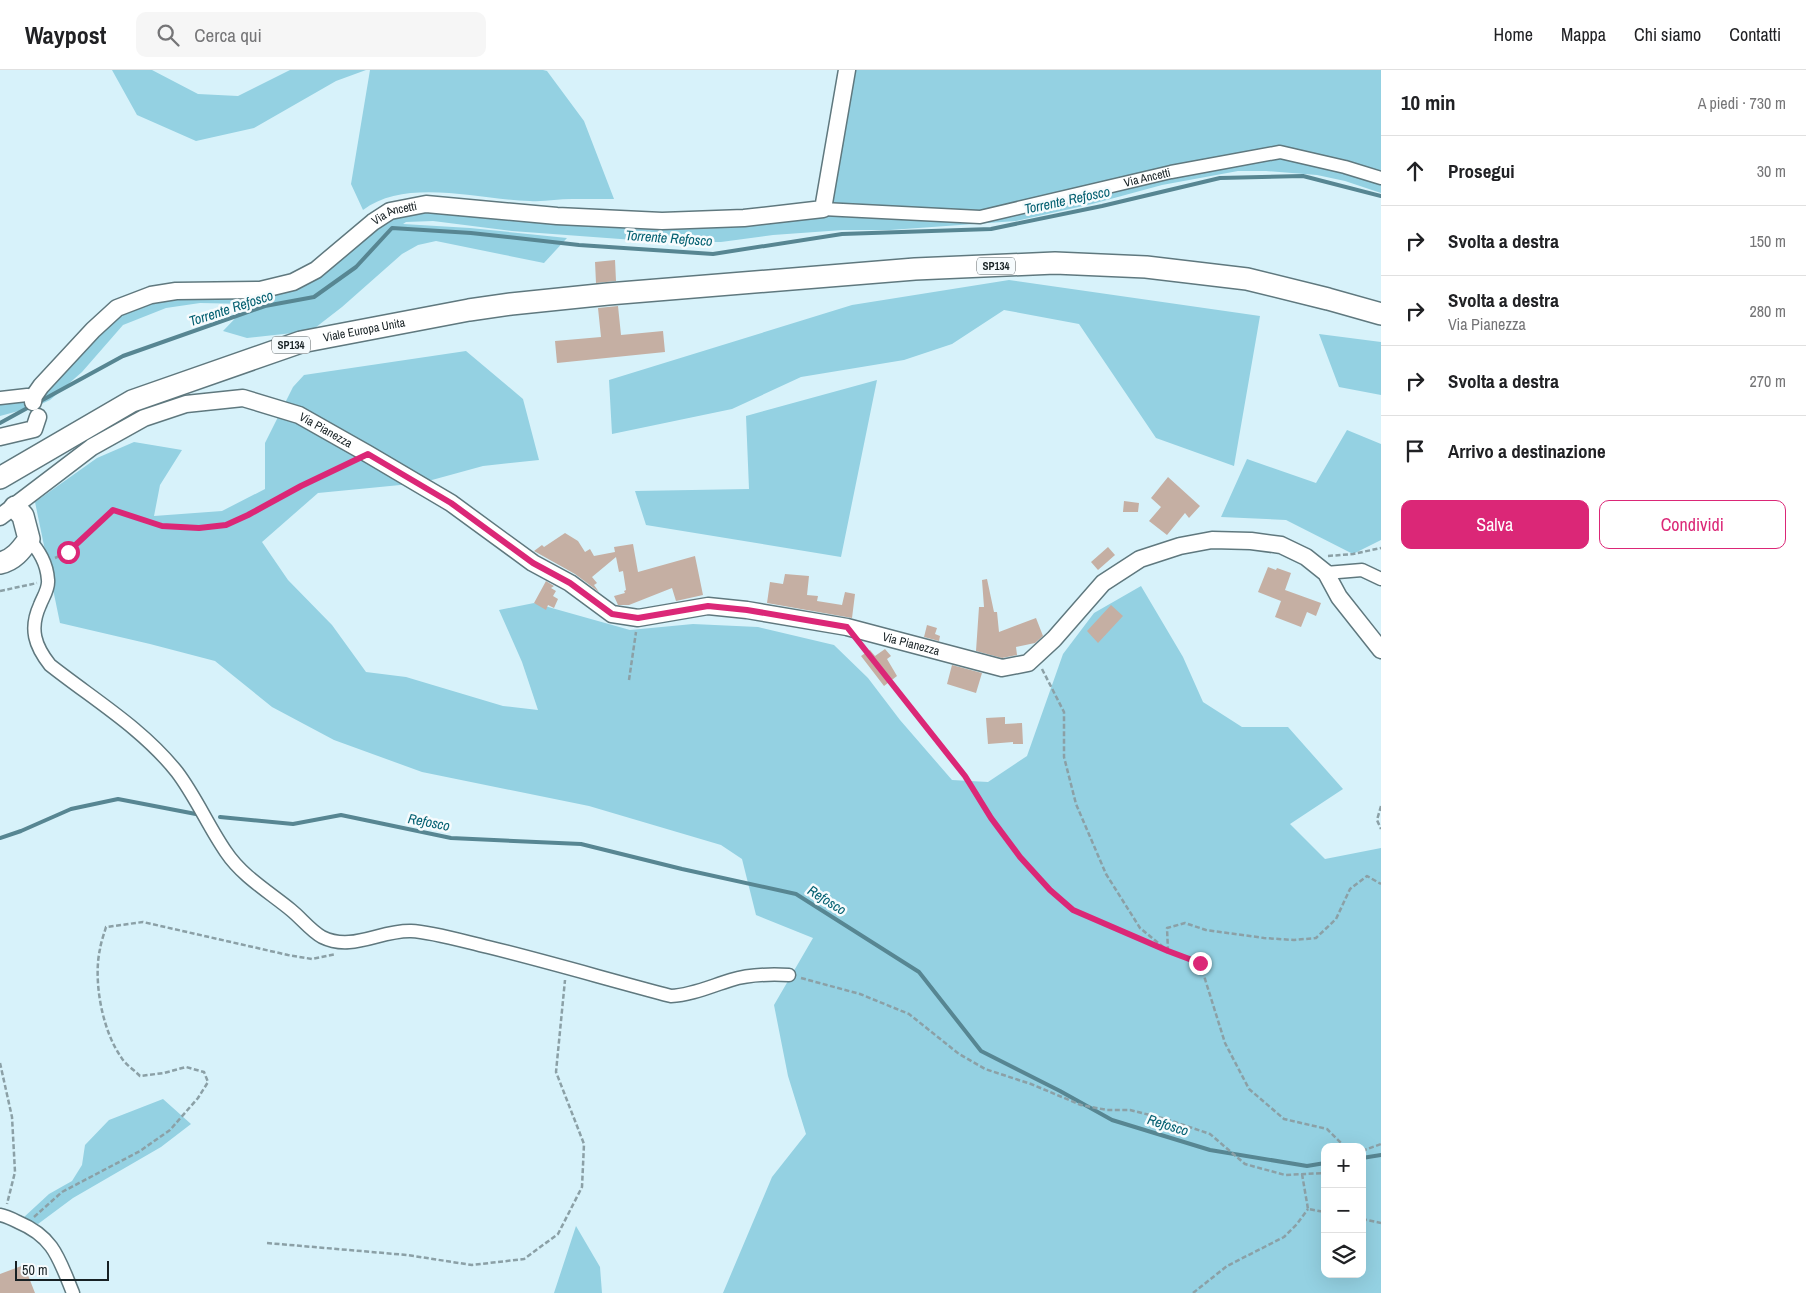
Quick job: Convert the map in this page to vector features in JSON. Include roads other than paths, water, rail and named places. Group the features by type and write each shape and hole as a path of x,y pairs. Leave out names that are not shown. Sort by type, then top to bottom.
{"highway":[{"name":"Viale Europa Unita","path":"0,478 132,401 301,342 469,310 608,294 915,269 1055,263 1146,267 1247,279 1381,314"},
{"path":"0,563 7,562 20,552 29,539 23,516 7,512"}],"street":[{"path":"823,209 847,70"},
{"name":"Via Ancetti","path":"0,437 34,429 35,405 41,386 93,330 117,308 151,295 176,291 260,290 293,282 316,270 358,234 390,211 426,204 557,216 662,221 744,218 823,209 980,216 1171,172 1280,152 1345,167 1381,178"},
{"path":"0,398 12,396 35,405"},
{"name":"Via Pianezza","path":"7,512 92,447 144,418 186,404 243,398 299,415 368,454 451,503 533,563 570,583 612,614 638,618 708,606 747,610 847,627 1002,668 1028,663 1054,639 1103,583 1140,560 1180,546 1212,540 1251,541 1281,544 1306,557 1326,573 1340,597 1381,650"},
{"path":"29,539 45,563 48,580 47,590 36,612 34,625 35,640 40,652 50,666 151,742 196,800 226,853 243,872 321,937 337,943 355,942 390,933 411,931 470,943 671,996 683,995 734,979 764,974 789,975"},
{"path":"1326,573 1362,570 1381,579"},
{"path":"2,1215 26,1225 50,1244 73,1293"}],"waterway":[{"name":"Torrente Refosco","path":"37,403 123,356 265,306 314,297 356,267 392,228 471,233 579,245 713,254 842,234 991,229 1102,206 1220,178 1303,176 1381,196"},
{"name":"Torrente Refosco","path":"0,423 31,406"},
{"name":"Refosco","path":"0,838 71,809 118,799 201,815"},
{"name":"Refosco","path":"220,817 293,824 341,815 451,838 581,844 796,894 919,972 981,1051 1112,1120 1210,1150 1307,1166 1321,1164"},
{"name":"Refosco","path":"1366,1157 1381,1155"}]}
